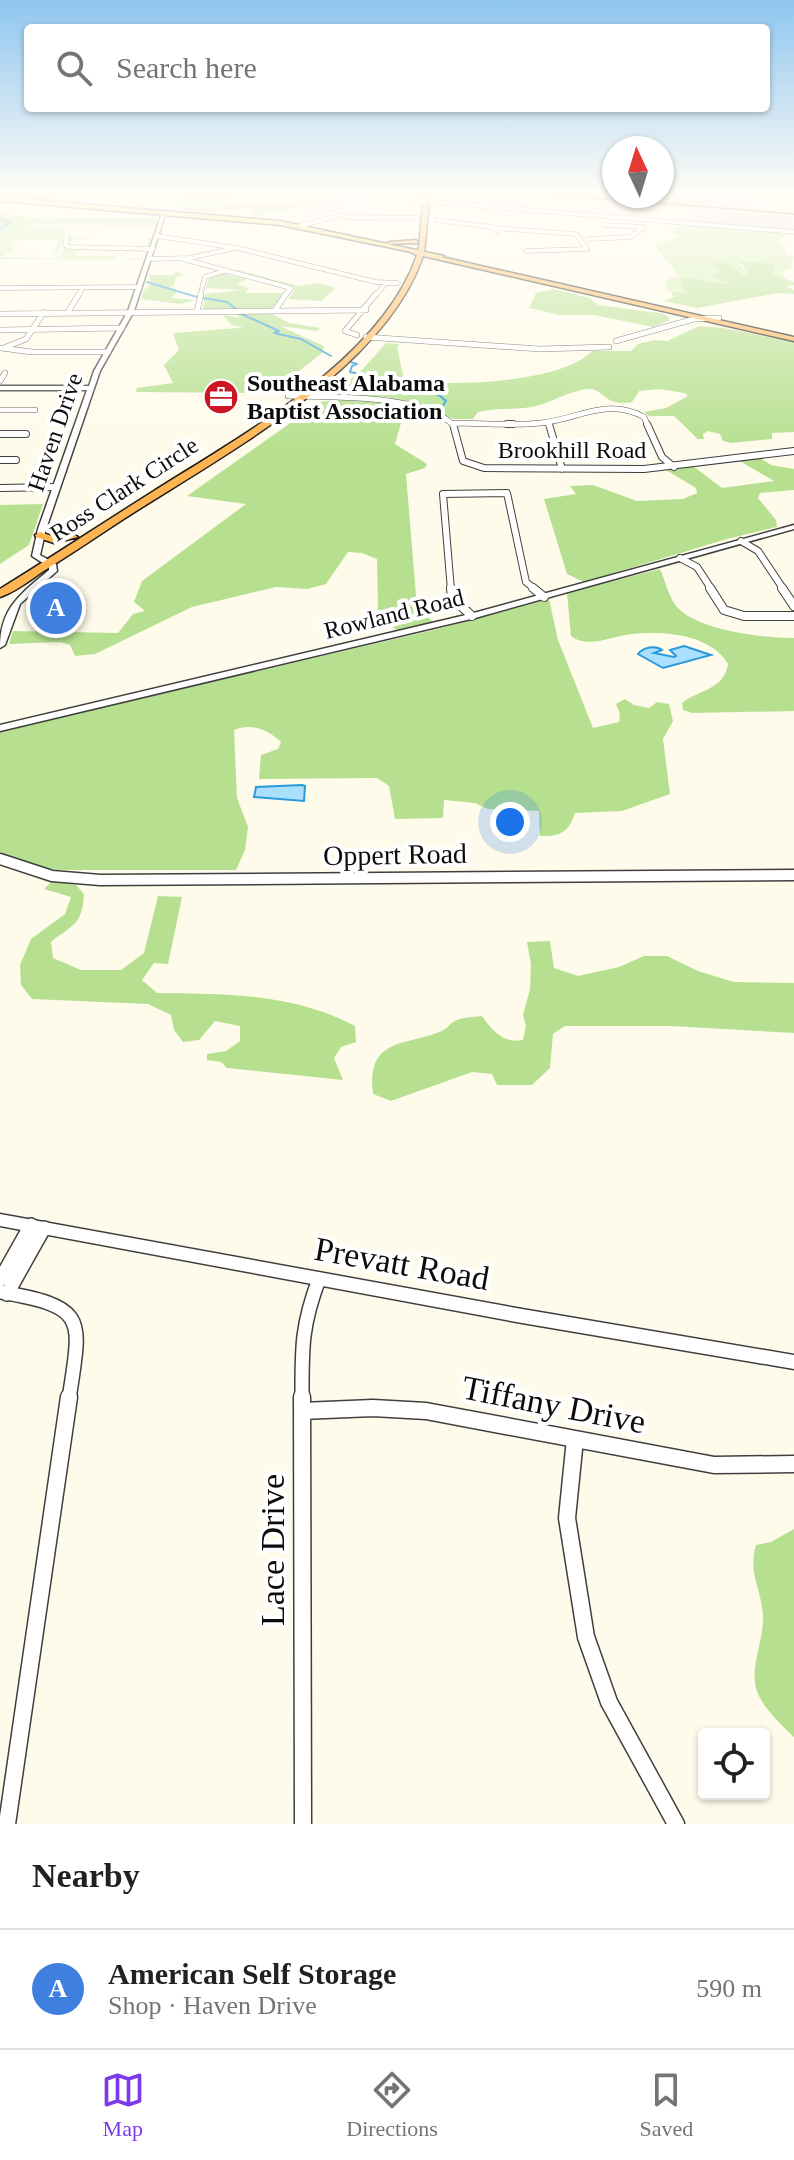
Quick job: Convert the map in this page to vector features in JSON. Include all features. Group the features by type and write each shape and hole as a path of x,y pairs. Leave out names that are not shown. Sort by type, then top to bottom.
{"highway":[{"name":"Ross Clark Circle","path":"0,594 73,537 247,426 288,396 363,335 401,278"},
{"name":"Ross Clark Circle","path":"0,583 44,562 157,494 299,397 363,335 409,278"},
{"path":"528,278 697,318 716,319"},
{"path":"532,278 794,337"},
{"path":"398,283 407,284"},
{"path":"247,426 258,427"},
{"path":"145,492 157,494"},
{"path":"40,535 54,540 73,537"}],"street":[{"name":"Haven Drive","path":"0,645 16,603 52,574 54,568 44,562 40,535 91,388 131,311 143,278"},
{"path":"197,311 205,278"},
{"path":"253,278 291,288 275,310"},
{"path":"365,278 398,283"},
{"path":"18,296 29,281"},
{"path":"386,283 345,331 540,349 609,347 695,322 716,319"},
{"path":"0,288 140,287"},
{"path":"68,312 83,288"},
{"path":"0,314 366,310"},
{"path":"0,348 23,341 44,312"},
{"path":"363,335 540,348 616,341 697,318"},
{"path":"0,330 122,328"},
{"path":"616,341 624,344"},
{"path":"600,344 609,347"},
{"path":"0,348 32,352 108,352"},
{"path":"0,381 5,373"},
{"path":"0,388 91,388"},
{"path":"288,396 385,399 453,423 548,422 599,408 633,411 644,417 662,457 674,467"},
{"path":"0,410 35,410"},
{"path":"548,422 562,469"},
{"name":"Brookhill Road","path":"453,423 463,459 470,465 493,469 674,467 794,451"},
{"path":"0,434 26,434"},
{"path":"0,460 16,460"},
{"path":"0,488 57,487"},
{"path":"472,616 452,598 443,494 507,493 526,582 544,597"},
{"name":"Rowland Road","path":"0,728 472,616 794,527"},
{"path":"741,541 758,551 794,606"},
{"path":"680,558 697,567 724,610 744,616 794,616"},
{"name":"Oppert Road","path":"0,859 52,876 100,880 794,875"},
{"name":"Prevatt Road","path":"0,1220 794,1362"},
{"path":"0,1280 38,1226"},
{"path":"7,1824 78,1335 70,1315 57,1305 4,1293 38,1226"},
{"name":"Lace Drive","path":"303,1824 303,1326 319,1279"},
{"name":"Tiffany Drive","path":"302,1411 373,1408 426,1411 714,1465 794,1464"},
{"path":"575,1439 567,1518 586,1637 609,1702 676,1824"}],"green space":[{"path":"150,278 176,278 174,286 169,288 177,292 172,298 195,300 180,304 141,299 144,290 151,284"},
{"path":"209,278 243,278 247,279 237,284 248,288 246,293 288,293 272,308 203,309 205,294 242,290 206,288"},
{"path":"260,278 298,286 319,283 336,288 321,301 288,299 294,290"},
{"path":"680,278 685,293 667,291 665,285 668,279"},
{"path":"680,278 733,285 716,278 782,278 794,282 794,285 785,286 794,290 794,294 778,293 697,308 664,301 674,297 671,292 685,293"},
{"path":"690,278 718,278 735,283"},
{"path":"554,289 590,298 598,305 659,313 670,320 653,327 594,315 559,315 529,308 536,293"},
{"path":"269,312 289,323 320,328 317,331 280,326 324,346 322,353 271,393 136,392 137,388 173,383 164,365 179,350 173,333 243,327 232,325 223,315 242,318 233,313"},
{"path":"699,326 794,342 794,432 772,433 772,439 731,443 723,441 720,434 708,431 703,434 704,439 698,439 674,416 649,416 644,412 666,408 688,396 659,389 639,391 632,402 622,403 587,389 532,407 478,412 473,419 454,419 388,397 330,395 360,372 386,343 400,344 397,347 404,379 474,383 556,370 577,362 592,351 631,351 638,344 667,341"},
{"path":"343,399 384,401 426,415 401,423 395,444 427,464 425,468 406,474 417,607 433,622 396,630 378,610 377,559 348,552 326,584 307,589 276,587 192,607 95,654 75,656 70,645 60,642 9,644 13,631 118,633 133,614 145,611 134,602 142,581 246,504 187,496 320,402"},
{"path":"760,458 771,465 794,469 794,490 760,493 758,498 776,520 777,527 584,582 567,574 544,499 576,494 570,486 593,485 637,501 683,499 697,493 696,488 666,470 693,466 722,488 774,481 738,460"},
{"path":"43,504 29,545 0,564 0,505"},
{"path":"660,569 673,601 689,617 734,632 794,638 794,711 692,713 683,710 682,703 722,679 728,664 710,646 698,641 658,633 632,634 593,642 571,636 567,593"},
{"path":"549,599 558,640 593,728 619,722 616,704 625,699 634,705 649,708 657,702 669,704 673,721 663,739 670,794 622,811 575,813 567,829 547,836 540,836 539,811 488,809 475,803 444,800 443,818 395,819 389,786 377,778 259,779 261,755 278,749 281,742 265,731 247,727 234,730 237,798 248,827 245,850 236,870 57,870 25,863 0,852 0,731 438,629"},
{"path":"53,880 76,885 84,894 78,919 51,942 53,958 81,970 121,970 144,953 158,896 182,897 168,964 154,963 142,980 157,993 234,995 283,1001 332,1015 355,1026 356,1042 341,1047 334,1058 343,1080 227,1068 221,1062 207,1060 207,1054 226,1051 240,1041 240,1026 215,1021 199,1040 183,1042 174,1030 171,1015 148,1004 32,999 21,985 20,965 31,939 65,914 71,897 44,889"},
{"path":"550,941 554,968 578,976 619,967 644,956 667,956 698,971 734,982 794,983 794,1033 671,1026 565,1026 553,1034 550,1068 532,1085 497,1085 492,1074 472,1072 391,1101 373,1094 372,1076 382,1053 403,1042 442,1031 457,1020 482,1016 504,1038 523,1040 526,1026 523,1015 530,989 531,964 527,942"},
{"path":"794,1529 794,1737 764,1705 755,1685 763,1619 753,1565 756,1545 771,1542"}],"water":[{"path":"684,646 711,655 663,668 638,654 653,647 662,650 654,653 674,657 670,650"},
{"path":"305,786 304,801 254,797 256,787"}],"waterway":[{"path":"147,282 197,297"},
{"path":"203,298 227,302 236,309"},
{"path":"237,312 279,331 274,333 301,339 331,356"},
{"path":"347,361 357,364 352,366 350,372 360,374 372,385 421,388 446,401 442,407"}],"place":[{"name":"Southeast Alabama Baptist Association","path":"221,397"},
{"name":"American Self Storage","path":"56,608"}]}
